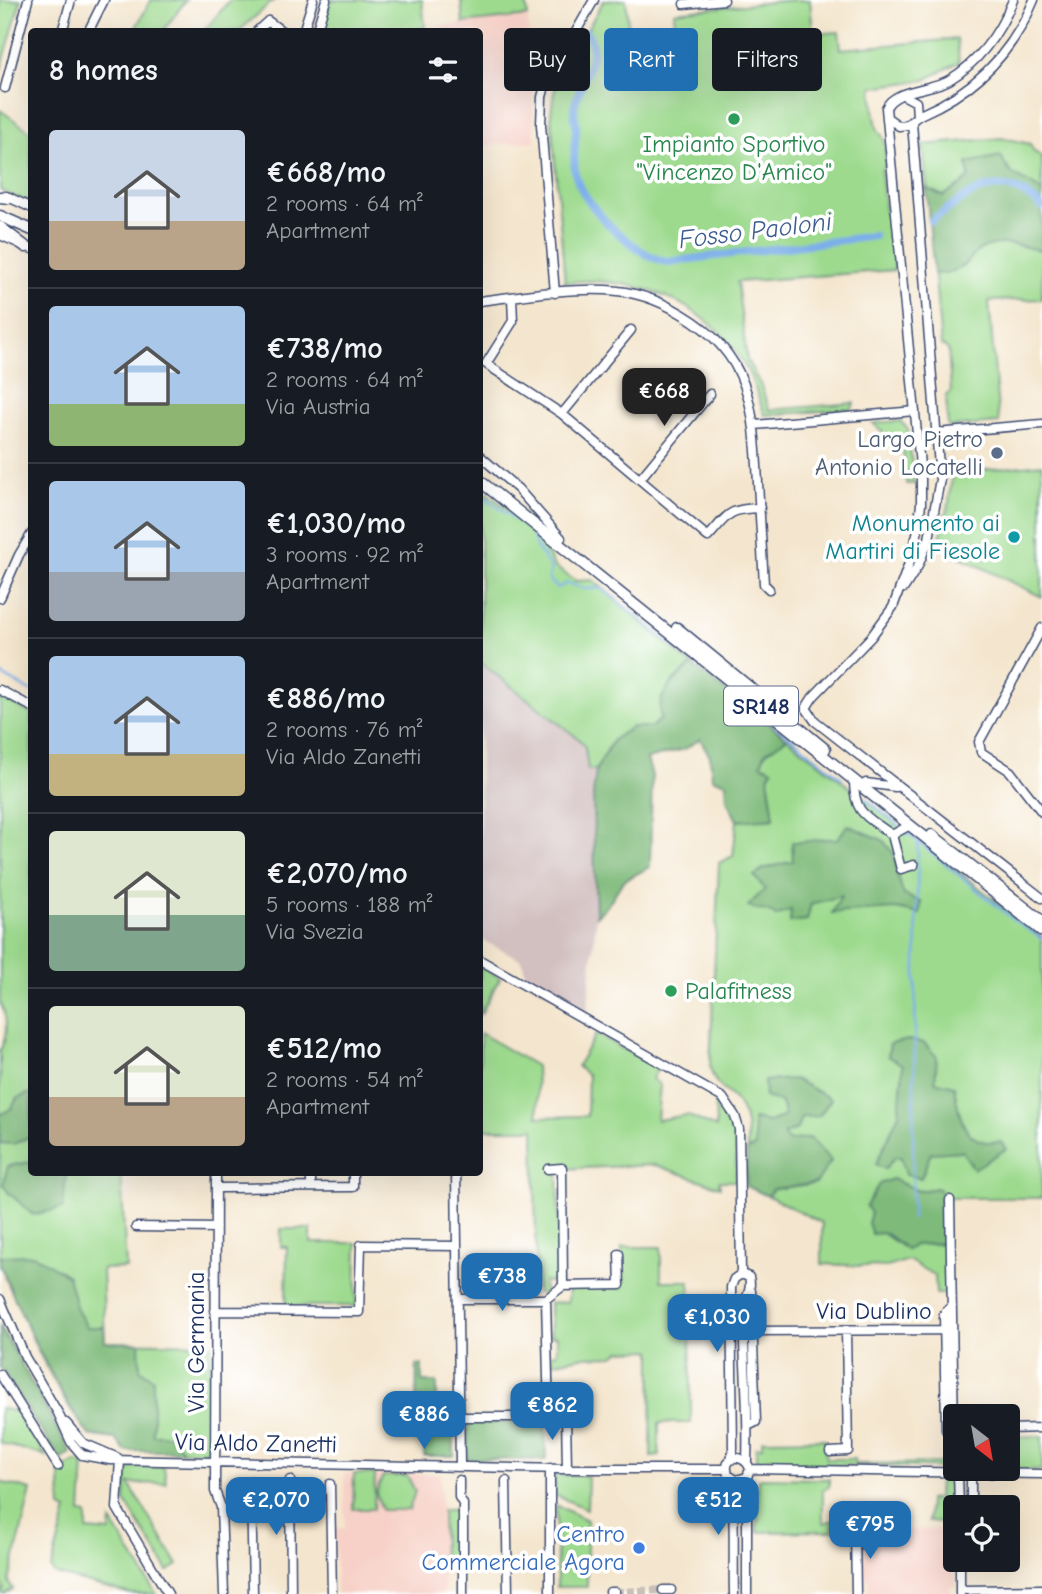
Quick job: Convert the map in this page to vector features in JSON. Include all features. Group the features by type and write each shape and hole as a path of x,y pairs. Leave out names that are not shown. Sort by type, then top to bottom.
{"main road":[{"path":"0,213 28,225"},
{"path":"0,227 28,247"},
{"name":"SR148","path":"483,475 1042,921"},
{"name":"SR148","path":"483,483 1042,931"}],"street":[{"path":"5,88 28,0"},
{"path":"63,28 71,0"},
{"path":"90,28 104,0"},
{"path":"304,28 313,0"},
{"path":"317,28 326,0"},
{"path":"555,293 541,125 542,97 551,74 594,0"},
{"path":"684,4 724,0"},
{"path":"897,599 916,538 921,504 921,476 889,119 886,112 893,98 930,88 951,78 974,60 997,31 1013,0"},
{"path":"889,119 899,126 971,87 991,69 1013,40 1034,0"},
{"path":"260,28 268,21 278,28"},
{"path":"997,31 1013,40"},
{"path":"900,95 911,97 916,102 914,120 925,303 939,475 935,512 928,544 888,617 811,699 806,708 814,722 1042,898"},
{"path":"3,196 28,206"},
{"path":"0,235 28,248"},
{"path":"483,301 606,289 629,292 670,307 688,317 720,345 739,373 750,398 755,425 764,584 769,589"},
{"path":"512,297 513,321 486,364 562,414 708,537 731,512 737,509 760,508"},
{"path":"906,304 925,303"},
{"path":"562,414 631,330"},
{"path":"640,479 710,394"},
{"path":"755,425 915,411"},
{"path":"936,433 1042,424"},
{"path":"483,459 518,489 561,538"},
{"path":"921,476 939,475"},
{"path":"0,598 28,540"},
{"path":"1042,628 979,743 982,752 1010,771 1042,812"},
{"path":"0,690 28,705"},
{"path":"854,780 854,800 858,808 895,834 901,869 914,865"},
{"path":"866,783 898,788"},
{"path":"895,834 910,825"},
{"path":"483,963 723,1098 735,1116 739,1129 741,1274"},
{"path":"548,1168 562,1168 563,1286"},
{"name":"Via Germania","path":"216,1176 215,1491 221,1507 224,1594"},
{"path":"311,1176 311,1187"},
{"path":"216,1188 353,1187 353,1176"},
{"path":"456,1176 460,1466"},
{"path":"947,1404 948,1330 944,1314 952,1306 950,1200"},
{"path":"136,1227 216,1228"},
{"path":"215,1311 359,1312 361,1245 457,1246"},
{"path":"458,1299 546,1299 563,1286 620,1285 619,1254"},
{"path":"741,1274 749,1278 753,1331 756,1422 748,1426"},
{"path":"734,1594 732,1489 729,1468 733,1448 731,1287 734,1279 741,1274"},
{"path":"747,1594 748,1426 743,1311 745,1299 751,1289"},
{"path":"0,1299 25,1357 58,1413 83,1443 120,1460 117,1508 168,1594"},
{"path":"459,1417 549,1417 546,1299"},
{"path":"830,1452 848,1451 846,1330"},
{"name":"Via Dublino","path":"753,1331 948,1330"},
{"path":"0,1374 58,1466"},
{"path":"566,1414 567,1469"},
{"path":"1020,1429 1042,1428"},
{"path":"729,1468 741,1458 748,1469"},
{"name":"Via Aldo Zanetti","path":"120,1460 567,1469 729,1468"},
{"path":"550,1468 550,1594"},
{"path":"729,1468 736,1480 748,1469 943,1473"},
{"path":"1020,1474 1042,1474"},
{"path":"459,1479 459,1497 463,1504 463,1594"},
{"path":"290,1480 290,1594"},
{"path":"251,1481 253,1594"},
{"path":"506,1482 508,1594"},
{"path":"331,1484 332,1594"},
{"path":"855,1529 856,1594"},
{"path":"960,1572 960,1592 1042,1589"}],"shaded area":[{"path":"528,16 529,28 504,28 504,91 532,91 535,141 483,146 483,28 430,28"},
{"path":"483,664 579,739 585,747 588,769 596,770 593,796 596,916 587,1016 527,982 522,960 483,940"},
{"path":"344,1473 440,1474 444,1594 336,1594 335,1528 345,1528"},
{"path":"943,1529 943,1572 956,1572 956,1586 950,1586 951,1594 864,1594 869,1592 869,1580 863,1574 862,1531"}],"green space":[{"path":"0,0 21,0 0,73"},
{"path":"151,0 186,0 165,28 136,28"},
{"path":"230,0 274,0 242,28 207,28"},
{"path":"331,0 422,0 425,28 322,28"},
{"path":"461,0 526,0 528,16 463,23"},
{"path":"604,0 626,0 628,28 604,28 604,91 698,91 698,28 675,28 674,12 810,0 812,28 712,28 712,91 822,91 822,33 839,32 841,49 957,39 959,62 925,80 872,87 877,128 884,139 886,165 881,171 885,212 890,216 895,270 737,282 747,360 761,386 769,410 854,403 852,409 765,415 748,372 730,343 690,309 667,297 617,283 565,282 551,113 554,91 590,91 588,28"},
{"path":"0,110 28,130 28,203 0,190"},
{"path":"1002,138 1030,144 1034,152 1042,156 1042,299 989,301 999,423 948,427 946,396 951,391 948,349 941,345 923,145"},
{"path":"1001,156 1014,175 1042,192 1042,251 1012,244 996,244 979,250 957,269 934,274 926,188 943,196 969,177 967,163"},
{"path":"900,421 908,429 914,484 907,484 901,436 886,436 873,423"},
{"path":"1042,464 1042,597 938,546 949,502 952,473"},
{"path":"483,490 534,529 555,567 576,581 593,580 692,665 672,682 662,719 651,727 632,727 613,740 596,770 588,770 585,747 579,739 483,664"},
{"path":"692,665 787,738 765,753 761,764 772,769 768,777 774,818 737,821 727,800 726,783 712,778 710,756 700,739 685,749 647,759 652,776 650,867 623,881 607,906 596,916 593,796 596,770 613,740 632,727 651,727 661,719 663,695"},
{"path":"0,697 28,711 28,1176 121,1176 126,1268 102,1269 105,1342 211,1344 208,1451 125,1451 116,1439 89,1435 65,1401 38,1351 0,1265 0,1050 6,1026 0,1003"},
{"path":"787,738 1042,937 1042,1198 945,1198 938,1188 918,1191 892,1179 868,1223 907,1250 914,1245 946,1243 947,1294 936,1294 935,1276 908,1260 887,1267 822,1264 822,1223 768,1196 773,1189 816,1183 783,1133 800,1117 819,1116 830,1099 781,1102 785,1116 769,1122 755,1148 747,1150 744,1115 711,1072 719,863 733,856 737,821 774,818 768,777 772,769 761,764 765,753"},
{"path":"847,825 883,840 895,856 897,875 904,895 921,902 920,914 896,909 832,913 841,896 811,904 807,920 790,922 791,910 776,916 748,906 765,889 754,876 763,869 793,861 792,842 838,839"},
{"path":"483,968 500,978 483,1009"},
{"path":"596,1034 658,1068 652,1079 660,1085 657,1120 687,1115 716,1128 715,1099 733,1126 736,1181 719,1181 720,1187 655,1165 558,1169 560,1282 544,1282 544,1294 537,1293 534,1129 483,1129 483,1035 536,1066 538,1117 587,1116 588,1076 577,1066"},
{"path":"908,1040 924,1043 937,1057 935,1081 954,1086 961,1119 971,1135 978,1140 1001,1142 1006,1149 974,1169 962,1151 931,1153 921,1178 906,1175 901,1157 895,1157 885,1169 876,1164 899,1114 903,1065 888,1056 890,1044"},
{"path":"794,1079 831,1099 819,1116 801,1117 797,1129 783,1134 788,1141 810,1138 831,1161 816,1183 773,1189 768,1196 746,1186 747,1150 755,1147 753,1119 769,1122 785,1116 781,1102 765,1097 764,1081"},
{"path":"28,1094 28,1137 14,1144 0,1143 0,1115 12,1108 17,1098"},
{"path":"28,1163 28,1176 66,1176 63,1208 33,1215 3,1184 8,1166"},
{"path":"892,1179 918,1191 938,1188 945,1198 946,1243 914,1245 907,1250 885,1233 872,1234 868,1223 871,1213 866,1206 879,1184"},
{"path":"281,1229 311,1229 311,1243 357,1243 356,1306 286,1306 287,1247 281,1247"},
{"path":"622,1247 661,1247 661,1281 690,1281 691,1423 659,1423 659,1456 651,1457 652,1350 620,1351 614,1356 580,1357 552,1363 552,1354 557,1353 557,1336 551,1336 550,1303 568,1302 569,1288 622,1288"},
{"path":"34,1255 68,1276 77,1310 87,1327 104,1327 105,1342 139,1343 140,1369 153,1379 153,1435 173,1435 182,1451 125,1451 116,1439 89,1435 51,1374 0,1265 0,1256"},
{"path":"0,1326 71,1453 60,1460 0,1367"},
{"path":"417,1365 422,1365 422,1382 437,1382 437,1410 454,1410 454,1456 424,1456 425,1413 416,1412"},
{"path":"0,1408 17,1412 46,1456 0,1443"},
{"path":"468,1422 545,1423 546,1460 467,1459"},
{"path":"1042,1436 1042,1470 1020,1469 1020,1437"},
{"path":"825,1439 826,1459 854,1459 855,1464 943,1463 943,1468 756,1463 756,1447 762,1447 762,1440"},
{"path":"76,1462 84,1463 81,1513 87,1514 87,1530 110,1532 111,1521 156,1594 131,1594 55,1574 51,1569 67,1511 61,1508 60,1473 62,1469"},
{"path":"134,1467 164,1467 166,1483 129,1484 178,1565 168,1571 125,1501 127,1470"},
{"path":"354,1474 375,1474 374,1509 353,1509"},
{"path":"555,1475 588,1476 587,1509 555,1495"},
{"path":"383,1476 407,1476 415,1491 409,1510 382,1510 376,1493"},
{"path":"760,1478 829,1479 829,1487 823,1490 823,1523 834,1520 833,1531 757,1532"},
{"path":"939,1481 954,1481 956,1495 943,1495 943,1521 928,1522 929,1500 938,1499"},
{"path":"0,1482 31,1490 9,1582 13,1589 4,1594 0,1593 4,1589 0,1579"},
{"path":"556,1505 587,1520 587,1587 557,1587"},
{"path":"442,1510 455,1510 456,1559 443,1559"}],"waterway":[{"name":"Fosso Paoloni","path":"590,39 590,63"},
{"name":"Fosso Paoloni","path":"579,91 574,108 577,180 605,221 654,258 668,262 874,236"},
{"name":"Fosso Paoloni","path":"931,221 971,194 998,186 1012,188 1042,207"},
{"path":"483,496 530,530 537,548 551,568 549,580 558,588 567,583 587,589 601,588 842,778"},
{"path":"0,674 28,690"},
{"path":"866,799 1014,920 1042,939"},
{"path":"912,1219 918,841"}],"tunnel":[{"path":"615,1592 663,1590"}],"place":[{"name":"Impianto Sportivo \"Vincenzo D'Amico\"","path":"734,119"},
{"name":"Largo Pietro Antonio Locatelli","path":"997,453"},
{"name":"Monumento ai Martiri di Fiesole","path":"1014,537"},
{"name":"Palafitness","path":"671,991"},
{"name":"Centro Commerciale Agora","path":"639,1548"}]}
